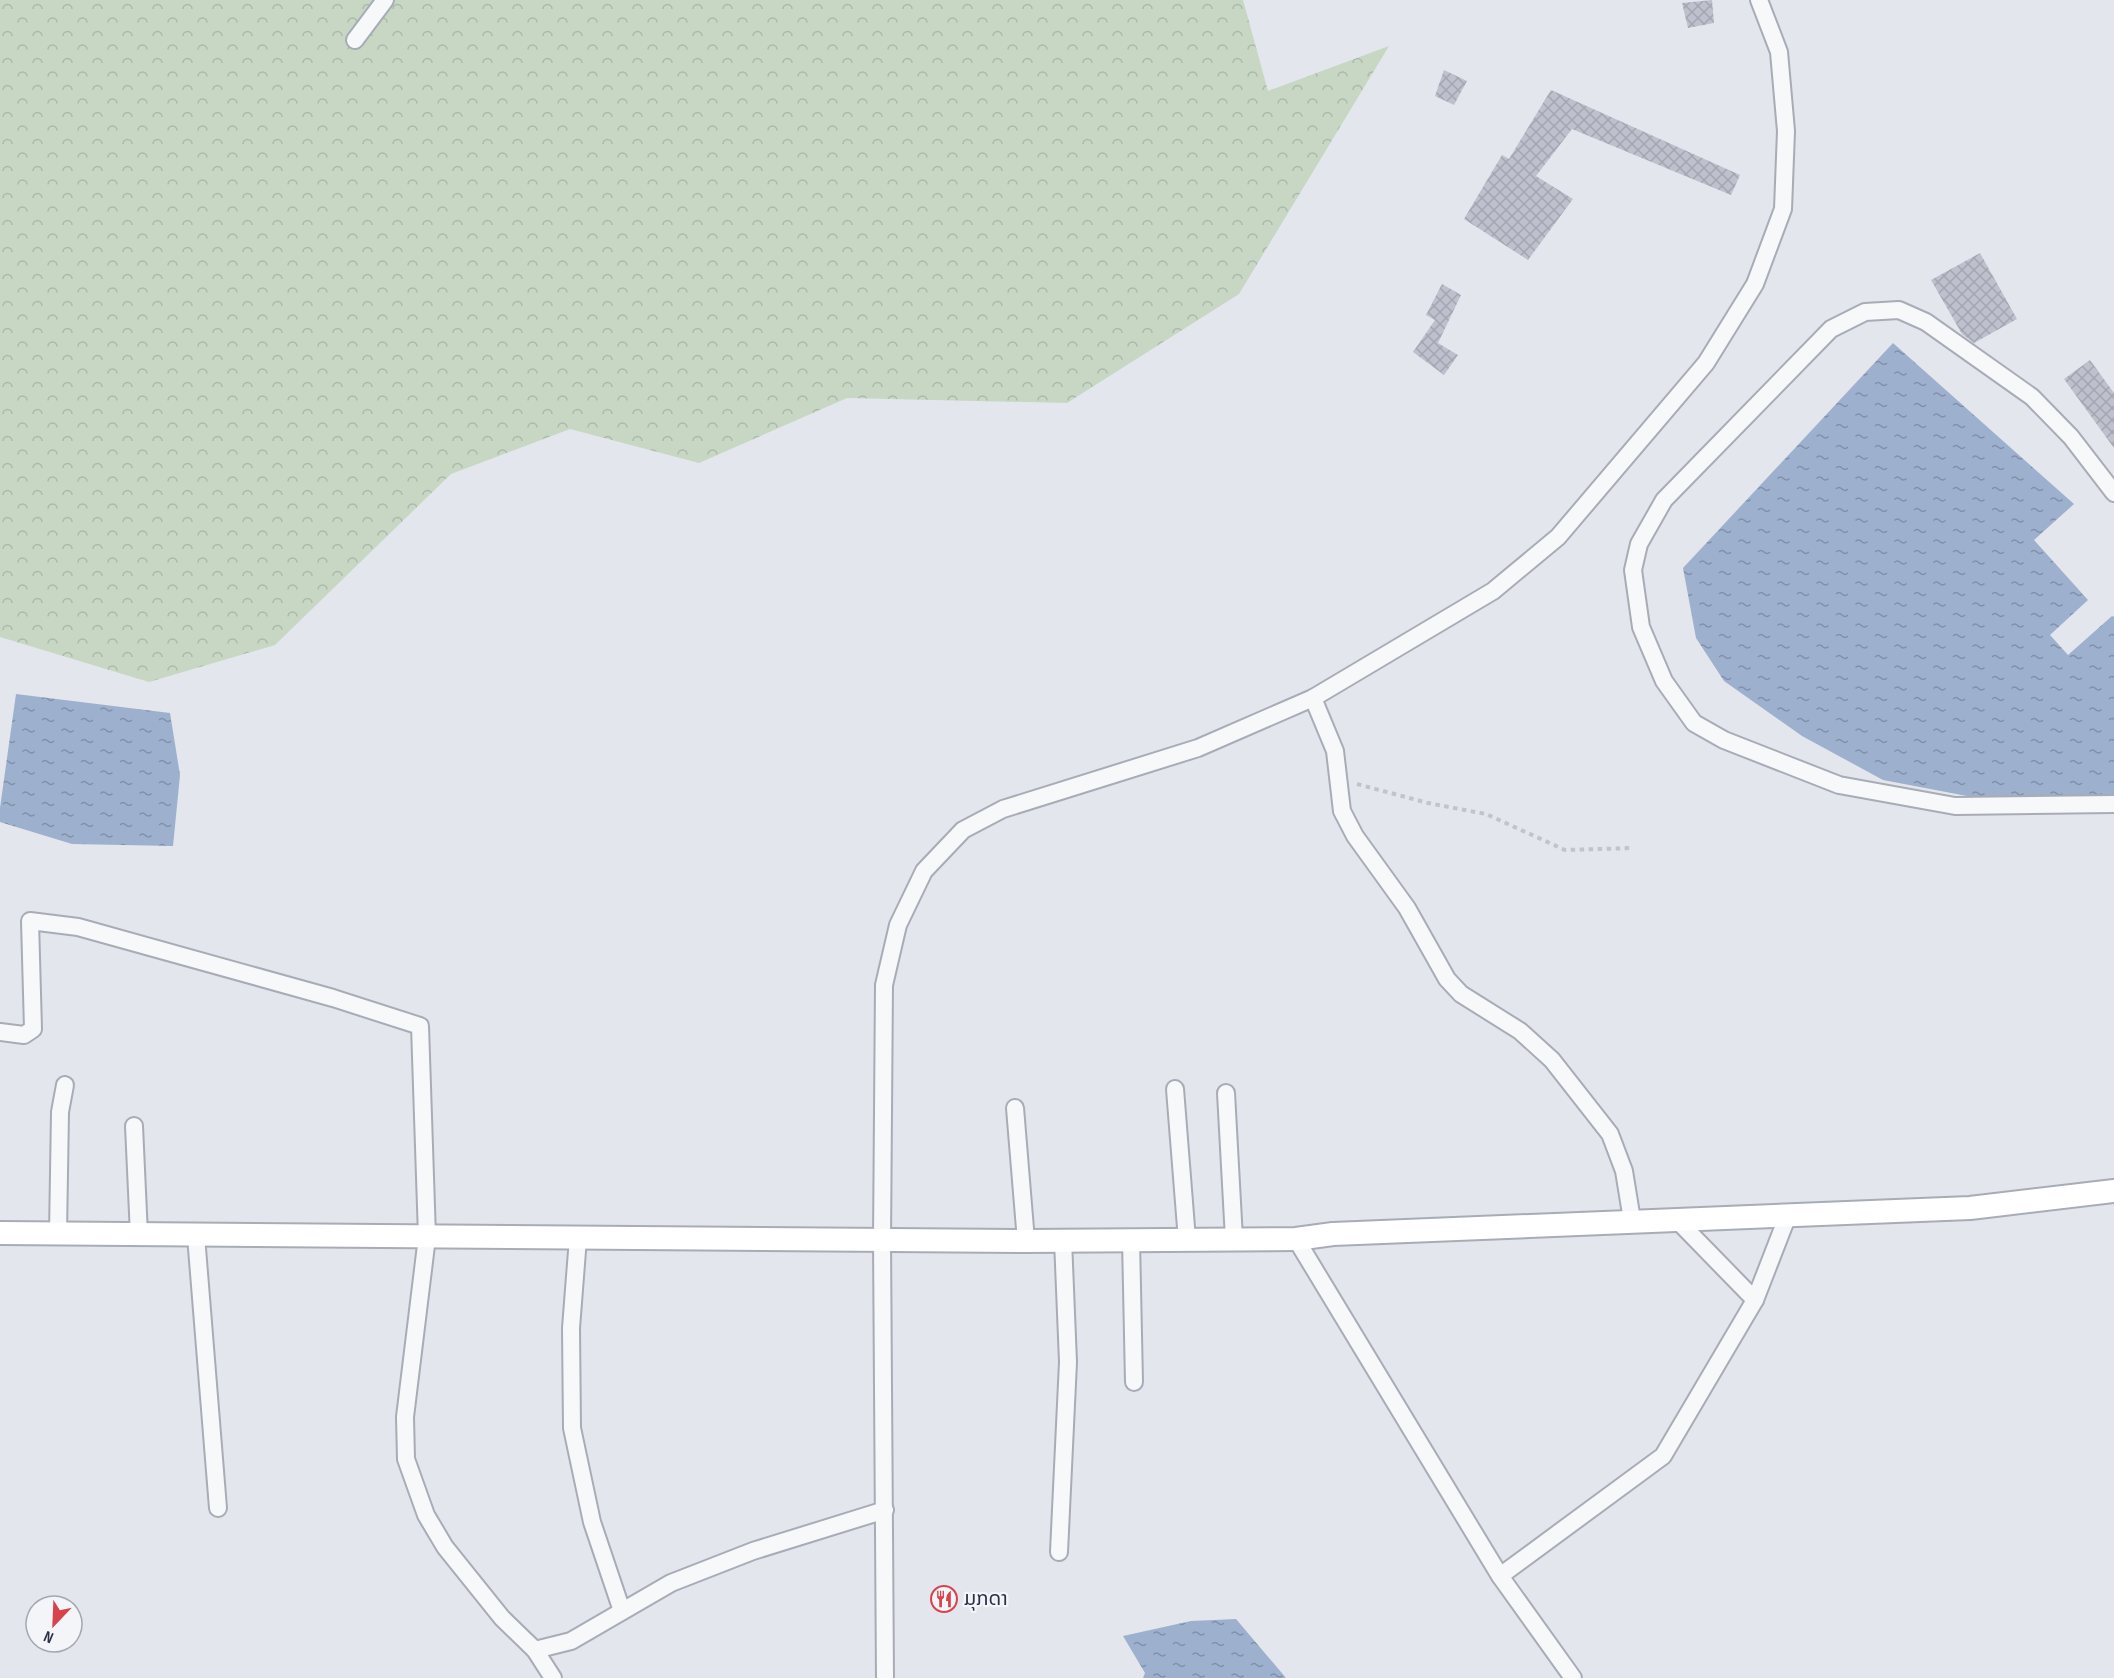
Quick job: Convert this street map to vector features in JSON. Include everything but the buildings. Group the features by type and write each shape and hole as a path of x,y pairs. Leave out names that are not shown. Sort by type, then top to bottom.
{"street":[{"path":"355,40 385,0"},
{"path":"885,1678 882,1240 884,985 898,925 924,871 963,830 1003,809 1198,748 1313,698 1493,591 1558,537 1706,363 1755,284 1783,209 1786,131 1779,52 1759,0"},
{"path":"2114,493 2071,437 2032,397 1926,322 1899,310 1865,312 1831,329 1664,500 1639,544 1633,570 1641,627 1664,681 1694,723 1724,740 1839,785 1955,806 2114,804"},
{"path":"1313,698 1335,751 1342,811 1355,836 1407,908 1447,979 1461,994 1520,1031 1552,1060 1610,1134 1624,1171 1632,1220"},
{"path":"0,1032 24,1035 33,1029 30,921 78,927 420,1026 427,1237 405,1417 406,1459 426,1515 444,1546 502,1618 535,1650 553,1678"},
{"path":"58,1234 60,1112 65,1085"},
{"path":"1175,1089 1187,1240"},
{"path":"1226,1093 1234,1239"},
{"path":"1015,1108 1026,1241"},
{"path":"134,1126 139,1235"},
{"path":"0,1233 1026,1241 1296,1239 1333,1234 1632,1220 1970,1208 2114,1191"},
{"path":"1500,1576 1663,1456 1755,1300 1788,1215"},
{"path":"1677,1220 1755,1300"},
{"path":"196,1236 218,1508"},
{"path":"578,1238 571,1328 572,1428 592,1522 622,1611"},
{"path":"1296,1239 1500,1576 1573,1678"},
{"path":"1059,1552 1068,1362 1063,1240"},
{"path":"1131,1240 1134,1382"},
{"path":"535,1650 571,1641 671,1583 753,1551 885,1510"}],"path":[{"path":"1354,776 1358,786 1486,814 1565,850 1633,848"}],"green space":[{"path":"0,0 1243,0 1268,91 1389,46 1239,294 1067,403 847,398 699,463 570,429 451,474 275,645 149,682 0,637"}],"water":[{"path":"1893,343 2074,504 2034,540 2088,600 2050,635 2068,655 2112,616 2114,617 2114,795 1988,800 1883,780 1802,736 1724,681 1696,638 1683,568"},
{"path":"16,694 170,713 180,775 173,846 72,844 0,822"},
{"path":"1236,1619 1286,1678 1143,1678 1145,1673 1123,1636 1191,1621"}],"place":[{"name":"ມຸກດາ","path":"944,1599"}]}
